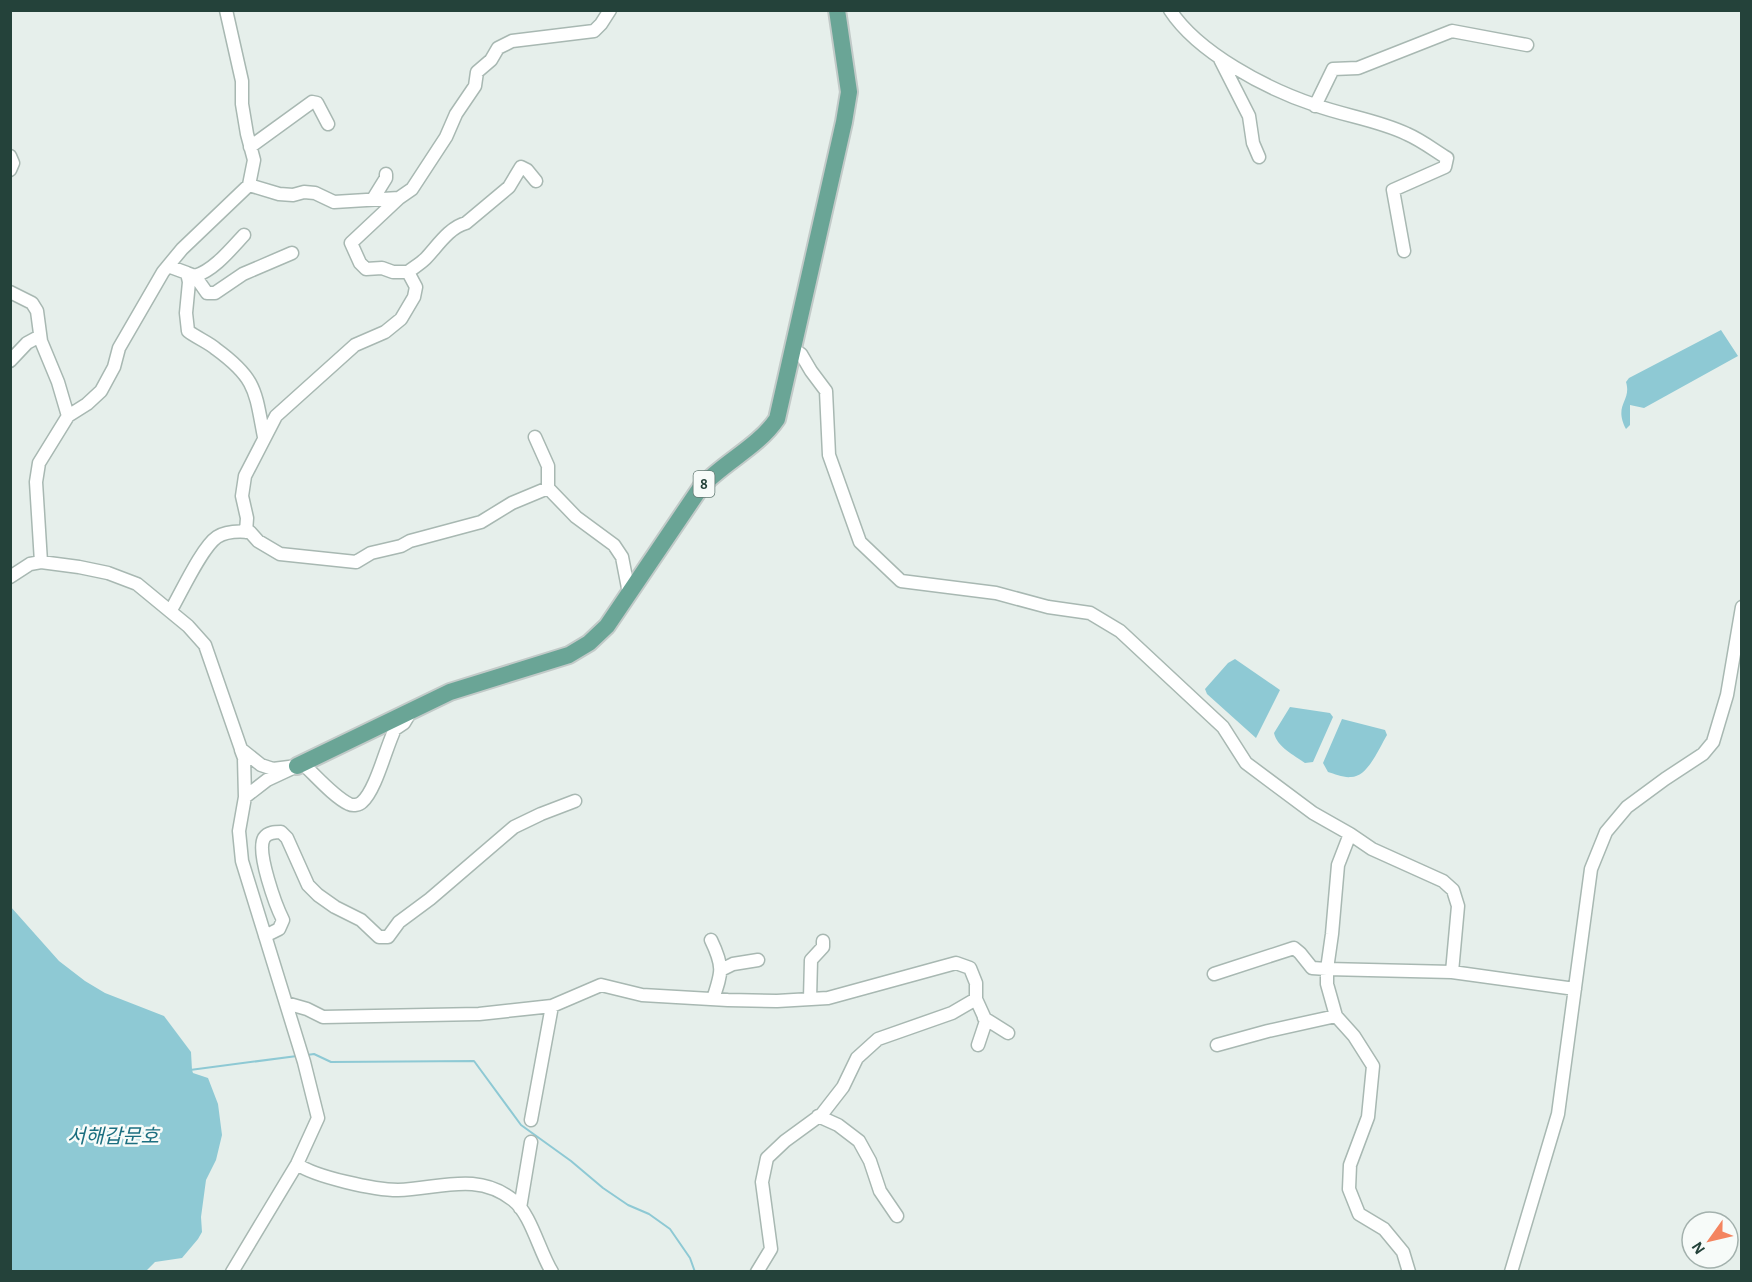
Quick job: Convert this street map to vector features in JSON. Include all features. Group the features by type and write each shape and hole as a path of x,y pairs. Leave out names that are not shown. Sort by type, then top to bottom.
{"main road":[{"name":"8","path":"300,765 450,692 569,655 589,643 607,626 701,487 715,472 768,431 777,418 849,92 837,10"}],"street":[{"path":"35,563 36,482 39,463 68,416 101,392 114,367 119,348 142,305 168,266 182,249 249,185 254,160 242,104 242,81 226,10"},
{"path":"536,182 527,170 521,167 509,187 466,223 458,226 426,258 408,272 393,272 382,268 366,269 360,263 351,243 399,198 412,189 446,137 456,114 475,86 477,72 491,60 498,48 512,41 594,31 610,10"},
{"path":"1170,10 1178,23 1207,50 1277,90 1315,106 1407,134 1447,158 1445,167 1393,190 1404,251"},
{"path":"1315,106 1333,69 1358,68 1452,31 1527,45"},
{"path":"1220,58 1249,116 1253,143 1259,158"},
{"path":"250,147 312,102 317,103 328,124"},
{"path":"10,156 13,164 10,170"},
{"path":"373,199 386,178 386,174"},
{"path":"249,185 279,194 315,193 334,202 365,202 373,199 399,198"},
{"path":"168,266 191,275 202,274 244,235"},
{"path":"191,275 207,293 215,293 243,274 292,252"},
{"path":"246,531 247,518 242,496 245,476 276,416 356,345 385,332 400,319 414,297 416,287 408,272"},
{"path":"191,275 186,313 188,331 215,348 244,372 256,394 264,437"},
{"path":"10,292 32,303 37,311 40,336 68,416"},
{"path":"10,361 27,343 40,336"},
{"path":"793,349 801,354 826,391 829,454 860,542 900,581 996,593 1048,607 1090,613 1120,632 1223,727 1246,763 1313,813 1372,849 1443,881 1453,890 1458,906 1452,972"},
{"path":"535,437 548,466 548,488 576,517 614,545 622,557 629,593"},
{"path":"171,610 208,547 226,533 250,532 258,541 280,554 356,562 370,553 481,522 512,503 548,488"},
{"path":"10,563 79,567 108,573 137,584 171,610 205,645 244,758 245,797 239,831 242,861 286,1003 318,1118 297,1164 232,1272"},
{"path":"10,577 35,563"},
{"path":"1511,1272 1557,1114 1591,869 1606,832 1627,807 1702,754 1713,742 1727,695 1742,607"},
{"path":"241,749 261,765 273,769 300,765 348,804 356,805 362,803 369,792 395,729 404,723 411,709"},
{"path":"245,797 267,780 300,765"},
{"path":"265,936 279,929 283,920 270,889 262,848 264,838 270,833 281,832 287,838 308,885 318,895 361,920 379,938 388,937 399,922 430,899 514,828 575,801"},
{"path":"1350,834 1338,865 1327,984 1336,1016 1354,1036 1373,1066 1368,1117 1350,1165 1349,1189 1359,1214 1384,1229 1403,1252 1409,1272"},
{"path":"711,940 718,955 722,973 713,999"},
{"path":"810,999 812,960 823,947 823,940"},
{"path":"1214,974 1293,948 1312,968 1452,972 1575,989"},
{"path":"721,970 733,964 758,960"},
{"path":"286,1003 322,1017 479,1014 552,1006 601,985 642,995 777,1001 828,998 956,963 970,968 976,983 976,999 986,1021 978,1046"},
{"path":"757,1272 771,1249 762,1182 767,1158 784,1141 818,1116 843,1087 857,1058 878,1039 952,1013 976,999"},
{"path":"531,1120 552,1006"},
{"path":"1217,1045 1336,1016"},
{"path":"984,1018 1008,1034"},
{"path":"818,1116 838,1125 859,1141 870,1161 880,1191 897,1216"},
{"path":"520,1208 531,1142"},
{"path":"297,1164 317,1175 397,1190 481,1183 494,1188 513,1200 520,1208 552,1272"}],"water":[{"path":"1721,330 1738,356 1644,408 1630,405 1630,425 1626,429 1621,414 1627,394 1626,382 1629,378"},
{"path":"1235,659 1280,690 1256,738 1207,694 1205,689 1228,663"},
{"path":"1290,707 1330,713 1333,717 1313,762 1305,763 1286,750 1276,738 1274,733"},
{"path":"1342,719 1385,730 1387,735 1368,767 1357,776 1345,777 1328,772 1323,763"},
{"name":"서해갑문호","path":"10,906 59,961 85,981 105,993 164,1016 191,1052 193,1073 208,1078 218,1104 222,1135 216,1160 206,1180 201,1217 202,1232 182,1258 155,1262 146,1271 11,1271"}],"waterway":[{"path":"307,1055 314,1054 331,1062 474,1061 521,1125 571,1161 603,1188 628,1205 649,1214 670,1229 690,1258 695,1272"},
{"path":"190,1070 297,1056"}]}
